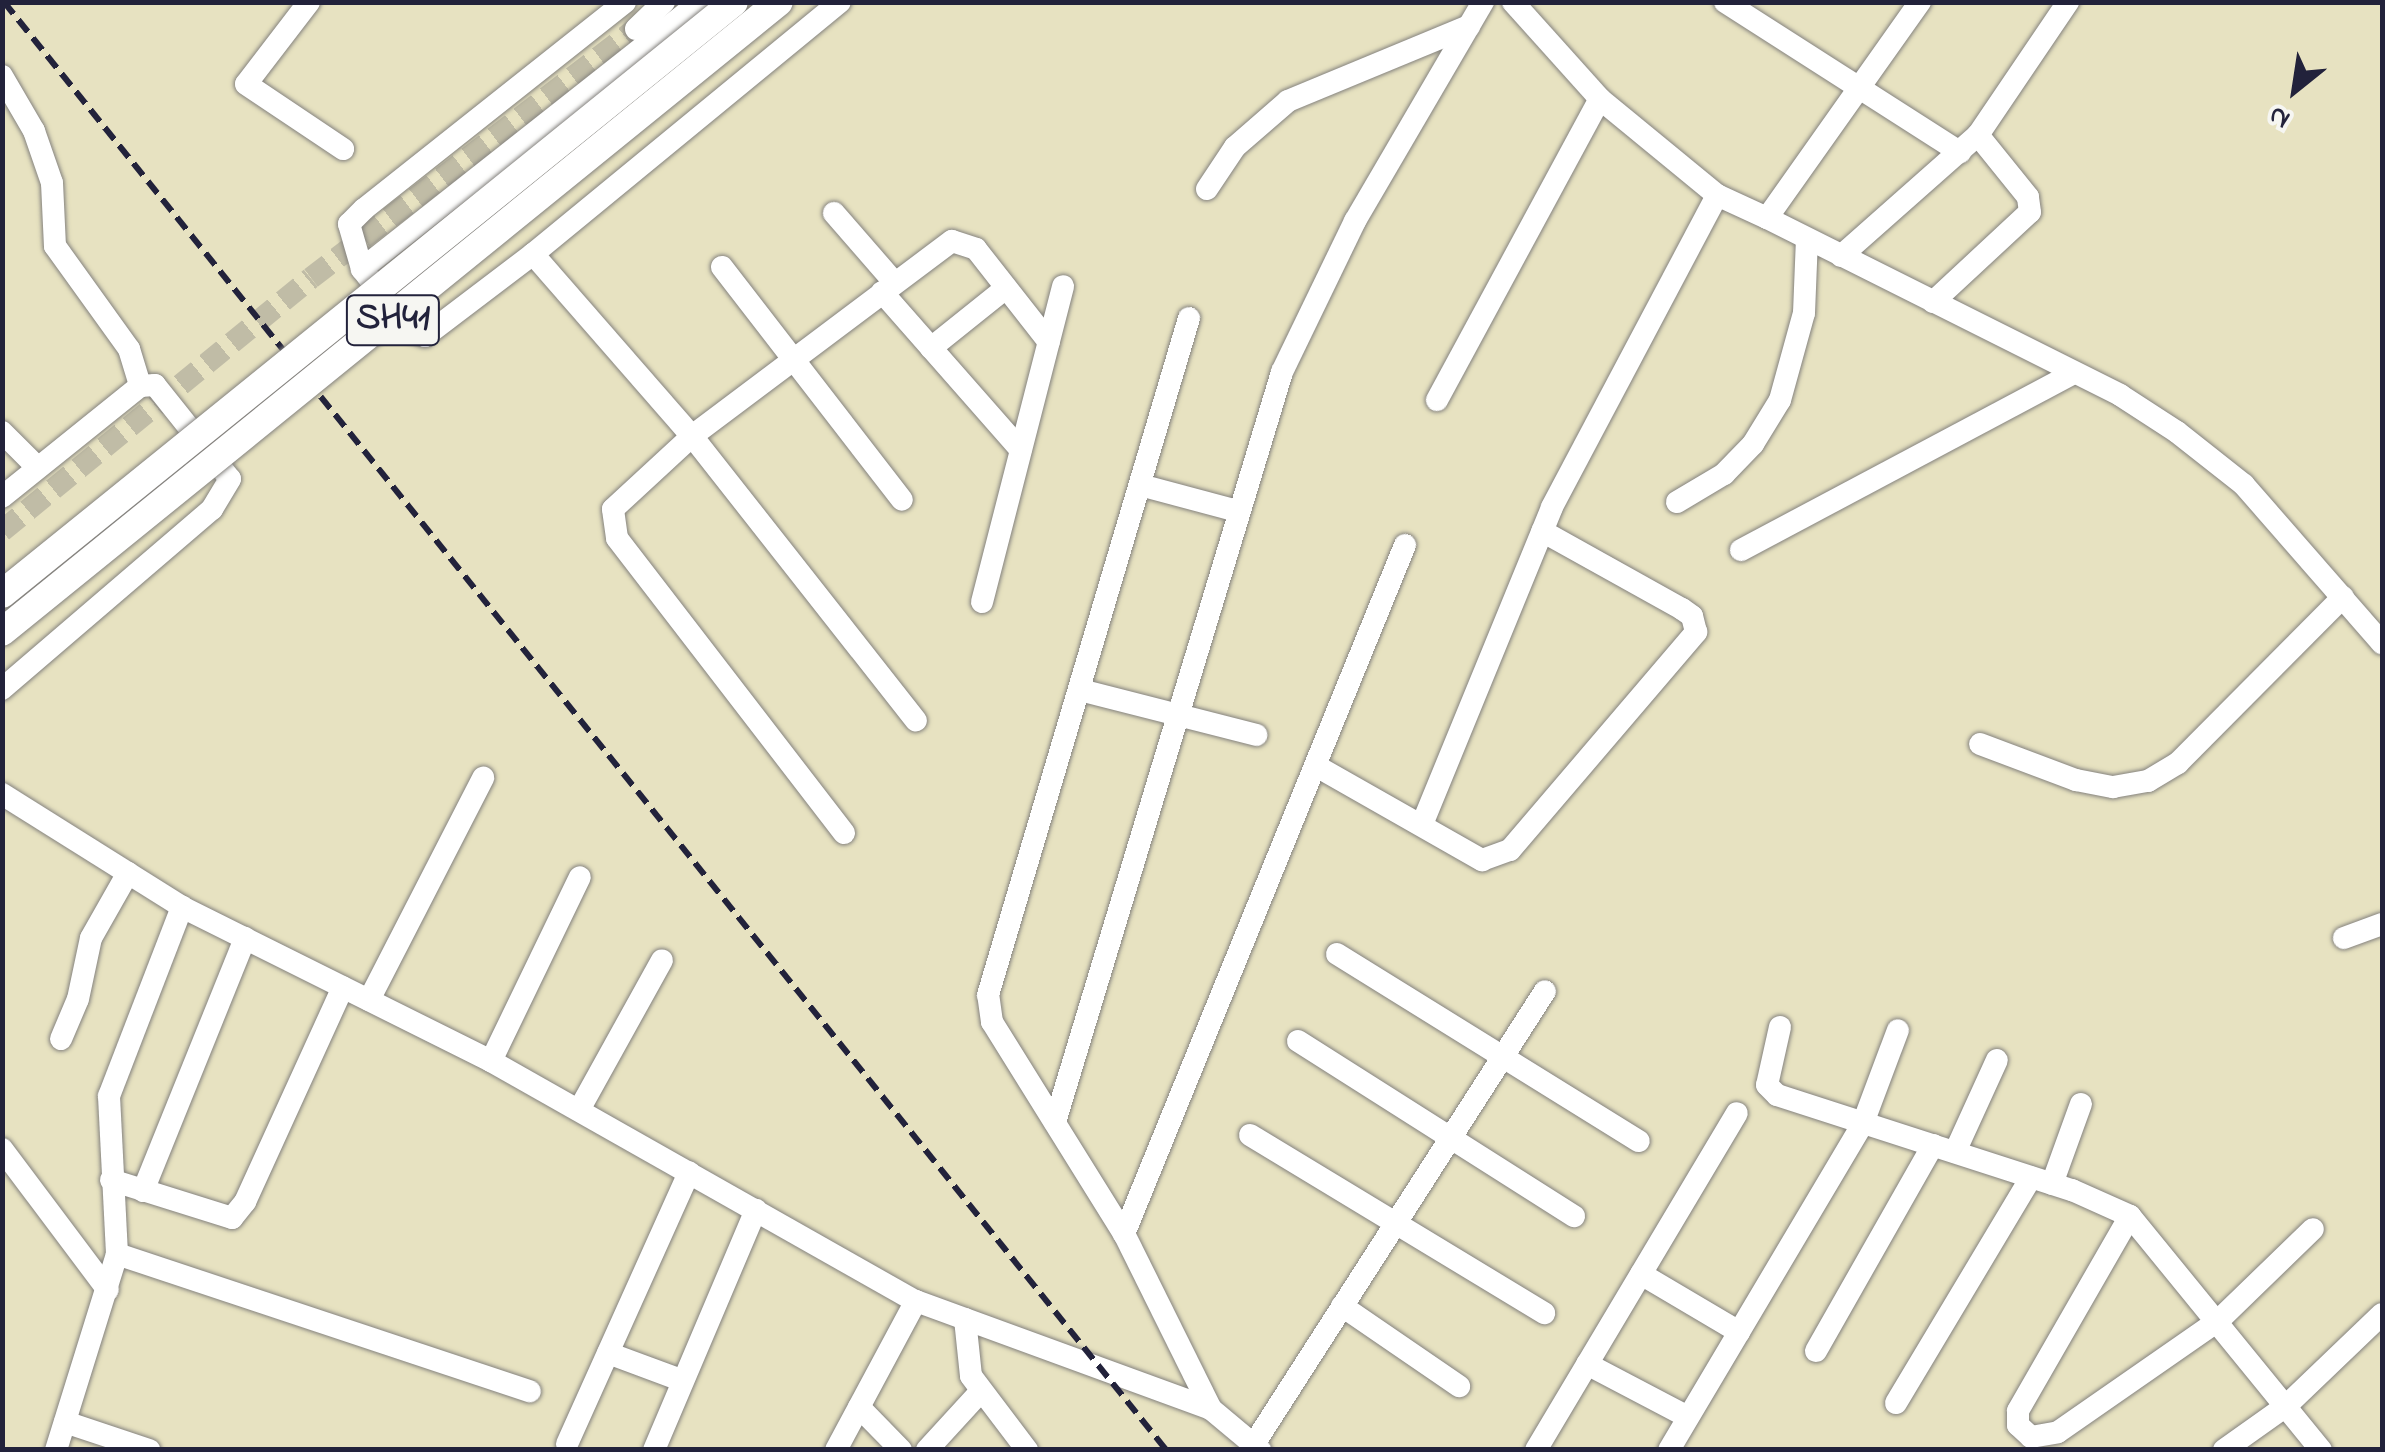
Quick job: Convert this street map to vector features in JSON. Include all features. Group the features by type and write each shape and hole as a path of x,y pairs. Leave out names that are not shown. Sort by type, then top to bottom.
{"main road":[{"name":"SH41","path":"2,594 734,2"},
{"name":"SH41","path":"2,632 779,2"}],"street":[{"path":"310,2 246,84 343,149"},
{"path":"625,2 349,224 362,269 410,331 425,336 533,254 840,2"},
{"path":"636,29 664,2"},
{"path":"1054,1122 1282,372 1354,221 1482,2"},
{"path":"1513,2 1600,99 1717,195 2074,373 2178,432 2244,485 2382,643"},
{"path":"1724,2 1960,152"},
{"path":"1766,218 1920,2"},
{"path":"1841,256 1978,134 2068,2"},
{"path":"362,269 699,3"},
{"path":"1208,189 1235,147 1288,102 1469,26"},
{"path":"2,76 34,131 52,183 56,246 129,349 140,386"},
{"path":"1436,400 1600,99"},
{"path":"1933,302 2030,212 2028,197 1978,134"},
{"path":"1423,822 1542,531 1717,195"},
{"path":"834,213 932,348 1021,450"},
{"path":"1677,502 1734,464 1780,400 1804,313 1807,239"},
{"path":"844,833 612,528 613,509 626,491 692,436 888,287 960,240 976,248 1049,342"},
{"path":"533,254 692,436 916,721"},
{"path":"722,268 902,500"},
{"path":"982,602 1063,286"},
{"path":"932,348 1006,288"},
{"path":"1189,318 988,995 992,1022 1124,1234 1210,1409"},
{"path":"1741,550 2074,373"},
{"path":"2,497 140,386 154,385 230,479 226,494 2,689"},
{"path":"2,432 37,468"},
{"path":"1140,485 1238,511"},
{"path":"1318,767 1423,822 1482,860 1500,858 1696,632 1697,624 1682,609 1542,531"},
{"path":"1124,1234 1318,767 1404,545"},
{"path":"1980,744 2076,780 2113,787 2148,781 2178,763 2343,598"},
{"path":"1080,690 1256,735"},
{"path":"368,1000 482,778"},
{"path":"2,794 182,907 492,1061 916,1301 1210,1409 1257,1447 1342,1306 1545,992"},
{"path":"62,1039 78,999 91,938 128,873"},
{"path":"492,1061 580,877"},
{"path":"56,1450 117,1254 109,1096 182,907"},
{"path":"2344,938 2382,924"},
{"path":"143,1192 245,938"},
{"path":"1337,954 1639,1141"},
{"path":"579,1110 662,960"},
{"path":"111,1180 224,1219 238,1212 343,987"},
{"path":"1780,1028 1769,1089 2042,1180 2130,1216 2321,1450"},
{"path":"1669,1450 1862,1122 1898,1030"},
{"path":"1298,1041 1574,1216"},
{"path":"1816,1351 1997,1060"},
{"path":"1896,1403 2042,1180 2081,1104"},
{"path":"1536,1450 1737,1113"},
{"path":"1250,1135 1544,1313"},
{"path":"5,1158 108,1290"},
{"path":"568,1444 689,1172"},
{"path":"654,1450 756,1210"},
{"path":"2130,1216 2022,1402 2017,1420 2022,1432 2039,1440 2058,1432 2218,1322 2313,1229"},
{"path":"117,1254 530,1391"},
{"path":"1641,1274 1739,1332"},
{"path":"836,1450 916,1301"},
{"path":"1342,1306 1460,1386"},
{"path":"2224,1450 2286,1406 2382,1314"},
{"path":"966,1318 966,1360 981,1391 1027,1450"},
{"path":"608,1353 681,1380"},
{"path":"1588,1364 1688,1417"},
{"path":"927,1450 981,1391"},
{"path":"859,1407 901,1450"},
{"path":"65,1422 149,1450"}],"tunnel":[{"path":"2,531 311,278 636,29"}],"railway":[{"path":"4,2 1166,1450"}]}
